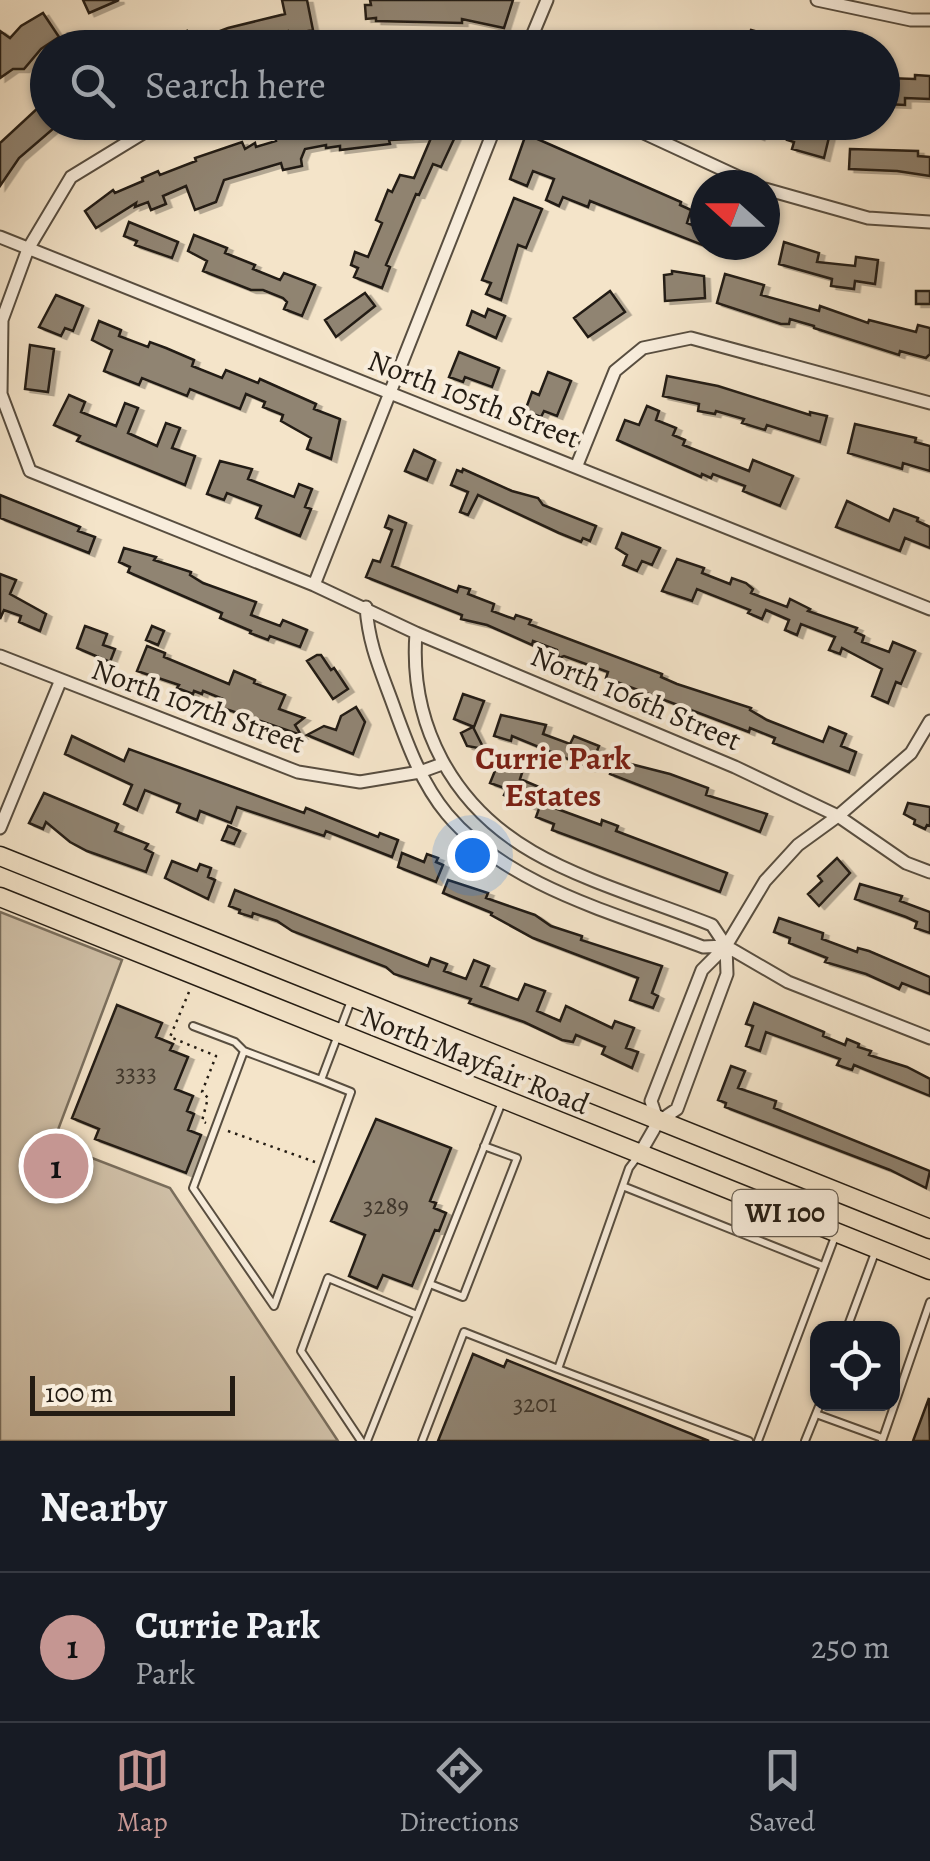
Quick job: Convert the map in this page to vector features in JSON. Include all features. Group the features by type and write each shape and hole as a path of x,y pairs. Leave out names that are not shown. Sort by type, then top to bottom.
{"main road":[{"name":"North Mayfair Road","path":"0,856 930,1229"},
{"name":"North Mayfair Road","path":"0,897 930,1270"}],"street":[{"path":"535,30 547,0"},
{"path":"816,0 911,20 930,20"},
{"name":"North 106th Street","path":"131,140 70,177 28,249 2,320 1,394 30,472 314,585 416,634 736,767 838,816 906,863 930,872"},
{"path":"314,585 491,140"},
{"path":"659,140 724,170"},
{"path":"780,196 868,218 930,222"},
{"name":"North 105th Street","path":"0,237 930,609"},
{"path":"577,465 615,370 643,348 691,338 930,403"},
{"path":"366,608 368,640 420,772 446,813 502,864 551,888 703,948 726,946"},
{"path":"416,634 415,678 426,724 442,764 467,798 513,840 562,866 712,925 726,946 788,982 930,1038"},
{"name":"North 107th Street","path":"0,656 298,772 360,782 420,772 442,764"},
{"path":"0,828 60,682"},
{"path":"658,1122 651,1102 702,970 726,946 749,904 780,862 911,754 930,721"},
{"path":"639,1155 658,1122 677,1108 727,974 726,946"}],"lane":[{"path":"321,1080 353,997"},
{"path":"193,1026 235,1042 244,1051 351,1092 274,1306 193,1188 244,1051"},
{"path":"364,1441 502,1100"},
{"path":"430,1284 463,1297 518,1158 484,1146"},
{"path":"558,1369 629,1168 639,1155"},
{"path":"625,1187 823,1266"},
{"path":"758,1441 836,1233"},
{"path":"850,1321 876,1249"},
{"path":"364,1441 301,1351 328,1278 418,1315"},
{"path":"816,1414 882,1439 930,1302"},
{"path":"422,1441 464,1332 749,1441"},
{"path":"805,1441 817,1411"}],"path":[{"path":"188,992 170,1037 216,1056 202,1092 208,1098 202,1122 325,1165"}],"shaded area":[{"path":"0,912 122,960 53,1143 170,1188 338,1441 0,1441"}],"building":[{"path":"83,0 119,0 89,13"},
{"path":"282,0 307,0 313,30 223,30 228,28 285,14"},
{"path":"370,0 513,0 504,28 462,19 462,23 366,19 365,5 371,5"},
{"path":"43,13 54,30 30,30 30,62 24,69 13,69 0,78 0,31 10,38"},
{"path":"915,75 930,76 930,99 905,98 905,105 900,105 900,78 915,79"},
{"path":"30,115 30,140 40,140 19,158 0,186 0,143"},
{"path":"389,140 390,144 340,150 340,146 326,145 305,149 302,166 283,170 281,163 224,180 216,202 195,210 186,186 163,196 166,204 151,210 148,202 135,207 136,203 96,228 85,211 113,190 115,193 158,171 160,175 242,142 245,149 255,143 256,147 276,141"},
{"path":"430,140 454,140 441,167 433,164 419,195 416,194 386,265 390,267 382,288 354,277 358,268 351,265 355,252 368,257 382,223 376,220 388,190 392,192 400,175 414,178"},
{"path":"524,140 540,140 681,202 690,210 690,240 590,201 588,207 563,197 559,206 546,200 554,179 533,171 527,186 510,179"},
{"path":"787,140 828,140 824,158 792,149 794,142"},
{"path":"850,149 918,151 918,156 930,157 930,176 849,169"},
{"path":"514,198 542,209 526,248 518,245 501,300 486,294 491,283 482,280"},
{"path":"129,222 178,242 172,258 135,245 137,241 124,236"},
{"path":"194,235 227,248 225,253 255,265 253,269 280,280 284,273 315,285 302,316 284,309 287,302 283,298 203,271 207,261 188,251"},
{"path":"784,242 819,253 817,262 855,266 856,257 878,260 875,284 855,281 854,289 831,286 832,279 779,264"},
{"path":"672,271 704,276 705,298 665,301 664,275"},
{"path":"725,274 764,285 761,295 819,311 820,306 868,323 869,320 916,332 918,325 930,328 930,354 926,358 900,351 899,355 790,319 789,324 781,324 717,303"},
{"path":"610,291 625,312 588,337 574,318"},
{"path":"916,291 930,291 930,304 916,304"},
{"path":"365,293 375,306 336,337 325,320"},
{"path":"56,295 83,306 73,331 65,328 61,336 39,327"},
{"path":"488,309 505,316 496,338 467,325 472,311 485,317"},
{"path":"99,321 121,330 119,336 148,347 150,342 166,348 194,360 192,366 222,378 226,370 258,383 260,379 316,404 314,409 340,419 331,459 307,449 311,438 281,421 283,415 263,407 265,402 246,394 240,409 190,389 187,396 142,378 139,385 104,371 112,350 92,340"},
{"path":"30,345 54,349 48,392 25,389"},
{"path":"459,352 499,368 492,387 465,377 463,382 449,377"},
{"path":"548,372 571,381 557,416 544,411 541,417 525,411 532,392 539,395"},
{"path":"667,376 718,386 810,415 827,416 820,442 767,425 765,430 716,411 698,411 699,404 663,396"},
{"path":"69,395 85,402 81,412 116,426 125,403 138,408 128,433 157,446 166,423 180,428 172,448 195,456 185,485 77,441 80,436 54,425"},
{"path":"647,406 659,411 656,420 676,428 673,435 685,440 683,445 749,471 753,460 793,476 780,506 743,491 745,486 713,474 711,478 702,474 701,477 617,440 625,420 639,425"},
{"path":"855,424 916,438 915,442 930,446 930,471 903,463 902,469 848,453"},
{"path":"414,450 435,460 427,480 405,471"},
{"path":"220,461 252,469 248,479 294,497 299,484 312,489 305,507 311,509 300,536 256,518 261,506 227,493 224,500 207,494"},
{"path":"463,469 596,526 590,541 583,538 581,542 559,533 478,495 468,515 460,512 468,492 451,485 457,470"},
{"path":"0,495 80,527 78,531 95,537 89,553 0,518"},
{"path":"847,501 889,521 894,509 918,518 930,527 930,548 905,538 900,551 836,527"},
{"path":"389,516 406,523 392,566 457,592 459,586 470,589 468,594 494,604 492,611 531,620 529,624 662,674 661,677 677,684 751,708 767,720 823,742 829,727 846,734 841,746 856,752 849,772 773,743 775,738 750,728 749,732 606,678 608,672 564,656 559,658 557,650 461,619 462,615 366,577 373,560 380,562 392,530 385,527"},
{"path":"622,533 660,548 652,565 642,561 637,571 623,565 627,555 616,548"},
{"path":"124,548 156,557 154,560 191,572 203,583 256,602 251,615 280,626 283,620 307,630 300,647 250,633 220,618 222,613 128,572 130,567 119,562"},
{"path":"677,559 704,568 702,573 730,584 732,578 746,583 753,589 751,593 787,607 790,599 808,611 857,628 855,632 864,636 862,642 889,652 893,642 915,651 901,684 896,682 888,703 872,696 882,669 842,648 840,654 829,650 835,637 801,624 797,635 785,630 789,620 766,610 762,619 748,613 750,610 697,589 692,601 662,591"},
{"path":"0,574 16,580 10,594 46,614 40,631 19,622 21,616 4,610 0,619"},
{"path":"85,626 107,634 103,645 115,649 110,662 77,648"},
{"path":"152,626 164,631 158,645 146,640"},
{"path":"147,646 229,684 234,671 285,695 279,709 304,718 295,725 301,735 220,707 223,699 203,691 193,694 177,688 179,685 137,671"},
{"path":"317,655 331,670 334,668 348,689 333,699 307,661"},
{"path":"463,694 484,701 474,727 454,719"},
{"path":"356,707 365,722 353,754 307,735 324,726 336,730 341,716"},
{"path":"501,715 546,725 543,734 570,744 574,736 599,746 590,768 512,736 511,741 494,736"},
{"path":"473,727 484,749 467,746 461,733"},
{"path":"72,736 124,761 129,749 304,813 306,808 378,837 380,833 398,840 392,857 326,831 324,836 237,807 231,823 200,811 197,820 177,812 180,804 145,790 137,810 124,804 132,785 65,754"},
{"path":"615,760 670,774 708,788 706,795 767,814 760,832 610,774"},
{"path":"499,761 523,770 520,779 539,787 532,807 504,795 507,789 490,783"},
{"path":"44,793 118,824 115,831 148,844 145,849 153,853 146,872 87,851 46,822 43,829 29,823"},
{"path":"541,803 601,825 602,820 618,826 616,831 727,873 720,892 552,830 554,824 536,817"},
{"path":"908,803 930,807 930,826 925,829 914,824 915,820 904,814"},
{"path":"228,826 240,831 234,844 222,840"},
{"path":"402,853 424,862 427,854 438,858 436,862 443,865 436,882 398,867"},
{"path":"837,858 850,873 819,906 808,894 822,881 818,876"},
{"path":"172,861 197,871 200,864 211,868 208,877 215,880 208,899 165,878"},
{"path":"448,880 488,893 486,898 535,915 551,926 582,936 581,940 662,966 652,993 658,996 653,1008 630,1000 638,978 533,938 492,913 443,893"},
{"path":"860,884 902,896 900,901 930,912 930,933 915,928 917,922 906,917 855,899"},
{"path":"235,890 428,966 431,958 447,964 444,971 466,979 474,960 489,966 481,986 518,1000 525,984 545,991 537,1011 560,1021 566,1006 612,1028 615,1021 634,1028 626,1048 638,1052 632,1068 602,1054 605,1047 576,1035 573,1042 562,1040 469,1003 471,999 394,974 386,967 292,931 277,921 239,913 240,910 229,906"},
{"path":"779,918 823,933 822,939 857,952 858,948 869,951 930,977 930,994 902,983 899,989 825,962 827,958 789,943 790,938 774,932"},
{"path":"754,1003 824,1032 823,1036 845,1045 847,1039 859,1044 858,1047 871,1051 869,1055 930,1079 930,1096 854,1065 852,1070 837,1065 840,1059 766,1032 760,1051 746,1046 753,1026 746,1024"},
{"path":"117,1005 162,1023 156,1037 173,1044 170,1050 188,1057 175,1089 193,1096 187,1111 194,1114 188,1130 201,1135 186,1173 95,1139 99,1129 72,1118"},
{"path":"731,1066 745,1071 738,1088 776,1101 774,1108 930,1171 926,1188 890,1170 725,1107 726,1103 718,1100"},
{"path":"376,1119 451,1148 430,1201 436,1203 434,1208 446,1213 412,1286 383,1275 377,1288 349,1276 365,1235 331,1221"},
{"path":"473,1354 504,1367 507,1360 709,1441 438,1441"},
{"path":"929,1398 930,1441 913,1441"}],"place":[{"name":"Currie Park","path":"56,1166"}],"district":[{"name":"Currie Park Estates","path":"553,776"}]}
